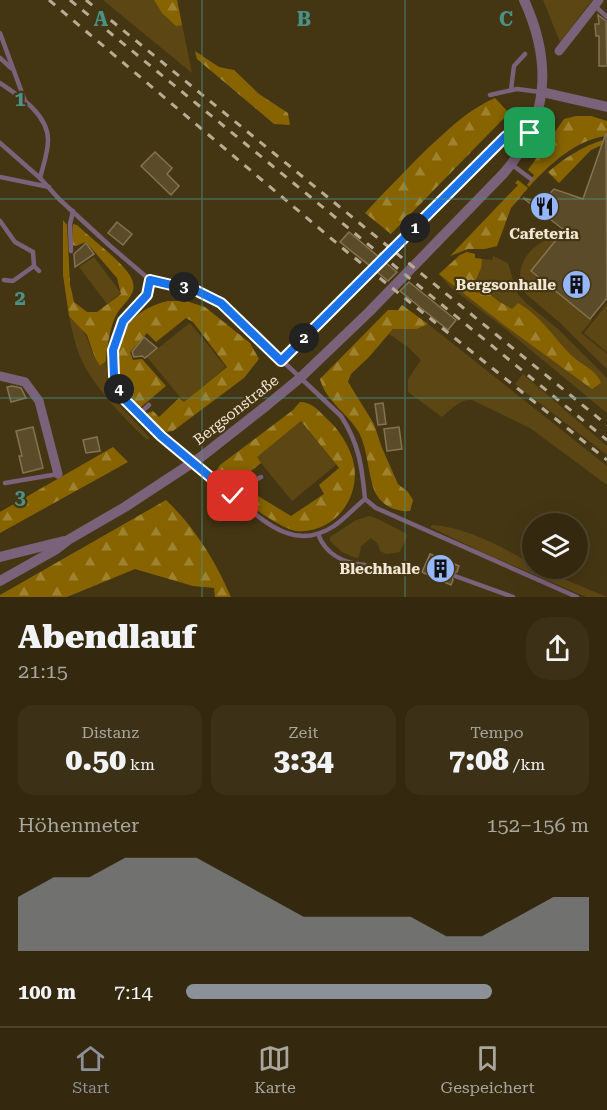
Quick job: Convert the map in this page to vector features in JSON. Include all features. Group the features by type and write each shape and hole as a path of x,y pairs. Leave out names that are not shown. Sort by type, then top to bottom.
{"street":[{"name":"Bergsonstraße","path":"0,581 125,507 201,457 300,378 374,306 511,164 530,133 538,114 542,92 540,44 524,0"},
{"path":"559,51 597,3"},
{"path":"542,92 607,107"},
{"path":"0,376 25,382 39,401 58,474"},
{"name":"Bergsonstraße","path":"0,557 68,540"}],"lane":[{"path":"597,3 607,17"},
{"path":"0,33 25,101"},
{"path":"511,90 514,66 525,54"},
{"path":"0,57 13,69"},
{"path":"0,83 25,101 43,122 48,138 40,178"},
{"path":"490,95 521,89 542,92"},
{"path":"281,361 505,137 513,131 530,133"},
{"path":"0,143 150,280 147,295 123,321 113,350 114,376 125,400 161,436 265,522 281,532 300,536 318,534 334,526 365,499"},
{"path":"511,164 531,179"},
{"path":"0,177 49,187"},
{"path":"71,251 70,224 73,211"},
{"path":"0,221 15,242 33,252 34,266 39,271"},
{"path":"4,280 13,281 34,266"},
{"name":"Bergsonstraße","path":"150,280 197,291 221,303 300,378"},
{"path":"300,378 341,417 352,435 359,452 365,499 376,508 566,595 577,597"},
{"path":"139,414 149,405"},
{"path":"5,483 58,474"},
{"path":"233,496 244,486 261,477"},
{"path":"318,534 326,550 334,556 344,561 365,565"},
{"path":"455,576 513,597"}],"shaded area":[{"path":"103,0 177,0 192,73"},
{"path":"543,0 592,0 560,42"},
{"path":"550,238 554,242 531,271 592,320 581,333 607,354 607,369 559,322 526,294 522,285 521,268 528,254"},
{"path":"467,252 475,254 475,258 492,260 493,256 508,263 517,293 559,330 607,378 607,413 503,327 450,287 439,274 460,255"},
{"path":"94,257 121,293 107,304 79,267"},
{"path":"607,304 607,352 584,333"},
{"path":"69,316 82,329 100,366 106,361 108,383 120,406 153,441 150,438 147,440 128,422 93,379 80,357"},
{"path":"190,323 226,367 184,402 147,357"},
{"path":"428,324 607,466 607,485 530,428 472,400 460,403 442,417 408,392 408,379 421,360 389,334 393,329 417,329"},
{"path":"523,374 607,446 607,455 515,384"},
{"path":"301,421 336,465 292,501 256,457"},
{"path":"370,516 405,533 407,536 400,552 386,554 380,551 378,544 371,538 361,546 359,557 356,558 342,552 330,541 330,537 356,520"},
{"path":"432,525 445,527 484,539 522,558 522,569 482,552 430,527"},
{"path":"544,579 564,579 607,597 586,597"}],"green space":[{"path":"154,0 177,0 182,25 176,26 162,13"},
{"path":"195,51 219,67 234,70 259,94 288,113 290,125 274,124 197,59"},
{"path":"495,98 509,113 391,234 365,213 429,147 468,113"},
{"path":"591,116 607,121 607,136 585,142 564,154 529,187 527,185 534,175 528,170 564,119"},
{"path":"603,140 602,145 591,150 559,183 548,172 574,153"},
{"path":"518,180 528,188 511,208 497,246 468,249 450,256 518,185 515,183"},
{"path":"63,220 67,225 70,284 74,302 87,312 97,312 121,294 117,278 86,242 76,246 72,245 73,224 120,263 131,278 133,285 130,297 114,320 108,340 106,361 100,366 87,335 69,316 63,275"},
{"path":"467,252 475,254 475,258 482,259 475,282 512,309 518,303 526,308 571,355 599,378 601,383 592,389 439,274 460,255"},
{"path":"168,301 186,301 205,307 250,343 259,359 244,378 173,431 166,432 148,417 147,413 153,411 159,417 179,398 184,402 227,367 193,322 186,318 156,342 147,333 130,352 133,360 142,359 166,386 140,408 119,377 117,347 127,326 135,317 145,310"},
{"path":"402,305 428,324 417,329 393,329 351,374 348,382 374,424 398,484 408,492 413,500 410,511 392,508 378,497 372,484 362,438 326,393 320,379 388,310 398,310"},
{"path":"300,402 314,407 340,433 354,465 355,478 353,491 341,513 332,521 309,531 296,531 276,523 244,500 253,493 291,516 324,494 319,485 339,468 301,421 257,457 261,463 233,486 215,473 220,465 293,410"},
{"path":"113,447 128,462 0,533 0,512"},
{"path":"166,500 186,521 203,545 231,597 215,597 214,588 193,586 135,569 67,597 0,597 0,595"}],"building":[{"path":"598,15 606,21 607,66 599,66 599,36 596,36 595,24 599,24"},
{"path":"606,133 607,298 590,319 531,271 564,230 523,198 541,203 554,189 583,199"},
{"path":"155,152 172,168 167,174 179,186 171,195 141,166"},
{"path":"117,222 132,234 123,245 108,233"},
{"path":"349,232 379,257 370,266 340,242"},
{"path":"86,243 94,254 75,267 74,254"},
{"path":"386,263 397,272 388,281 377,272"},
{"path":"409,282 456,320 448,330 400,291"},
{"path":"144,337 157,348 145,358 134,357 132,352"},
{"path":"7,387 21,388 26,398 11,402"},
{"path":"383,403 386,424 378,425 375,404"},
{"path":"33,427 43,468 23,473 19,456 22,456 16,431"},
{"path":"399,427 402,449 387,451 384,429"},
{"path":"97,437 100,451 86,453 83,440"},
{"name":"Blechhalle","path":"430,554 459,566 457,572 451,574 453,580 451,585 422,572"}],"railway":[{"path":"49,0 346,251 607,460"},
{"path":"70,0 607,440"},
{"path":"86,0 607,425"}],"place":[{"name":"Cafeteria","path":"544,207"},
{"name":"Bergsonhalle","path":"577,285"},
{"name":"Blechhalle","path":"441,569"}],"route":[{"path":"233,496 161,436 125,400 114,376 113,350 123,321 147,295 150,280 197,291 221,303 281,361 505,137 513,131 530,133"}]}
